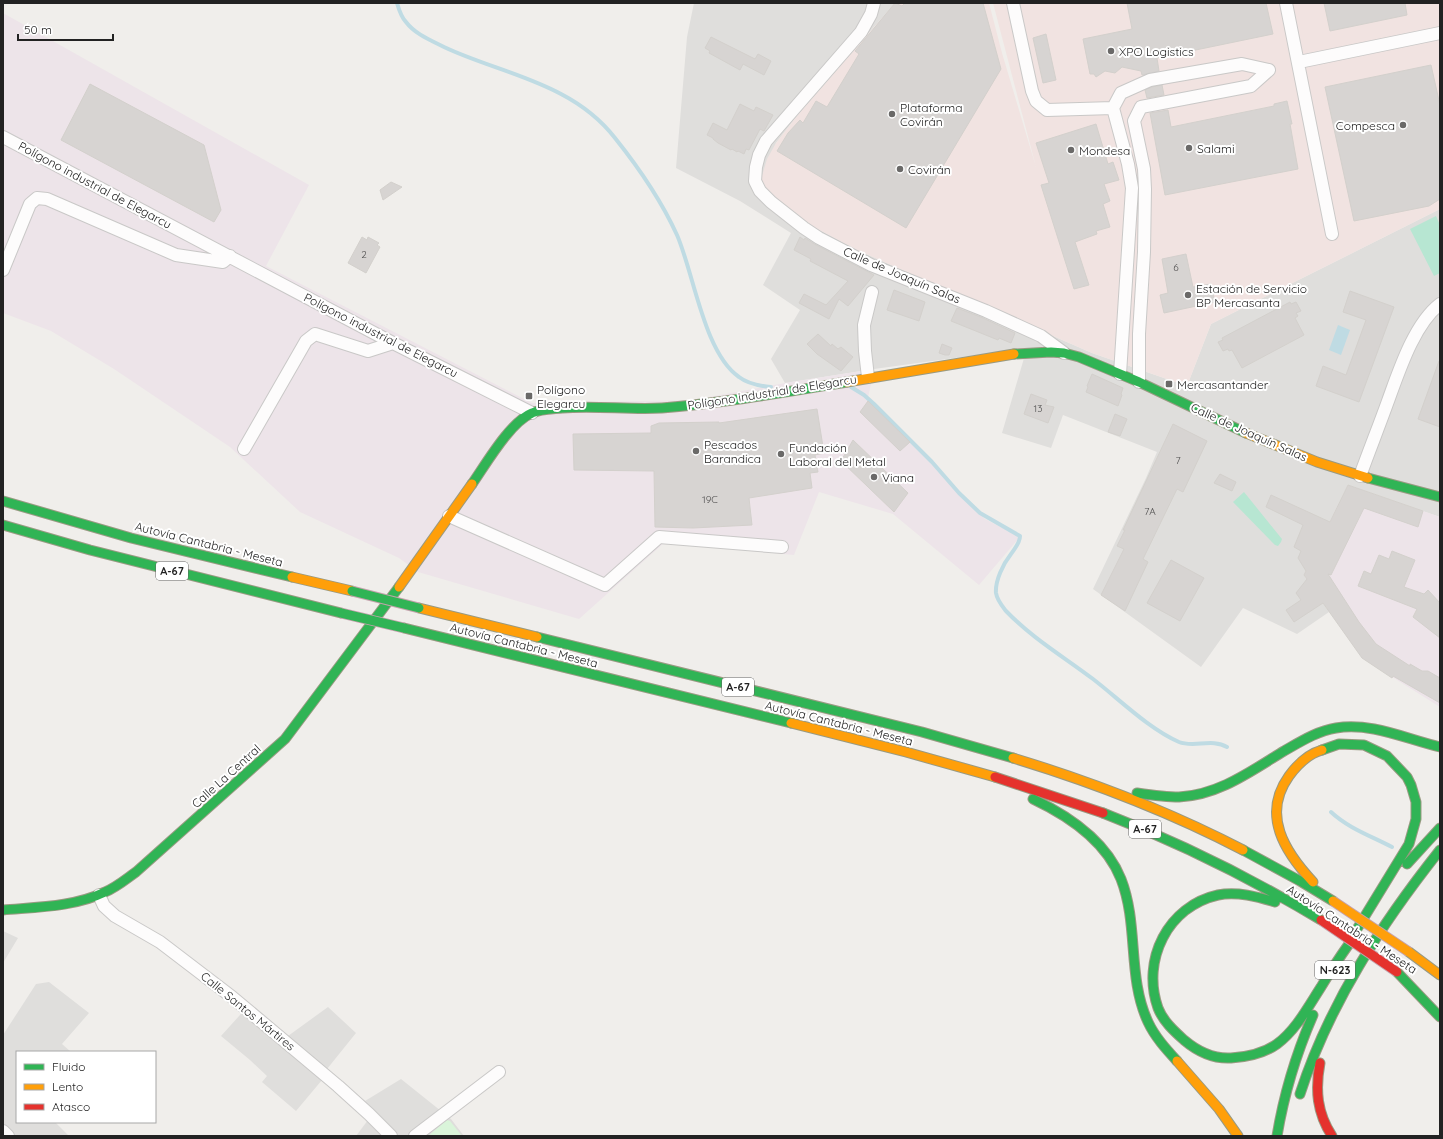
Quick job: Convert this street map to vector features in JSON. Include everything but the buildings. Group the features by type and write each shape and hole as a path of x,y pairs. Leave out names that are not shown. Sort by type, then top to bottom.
{"main road":[{"name":"Calle de Joaquín Salas","path":"868,377 1022,353 1064,353 1079,357 1139,382 1258,438 1317,462 1360,476 1440,497"},
{"name":"Polígono industrial de Elegarcu","path":"407,576 508,433 518,422 532,413 575,407 660,408 722,402 868,377"},
{"path":"3,495 71,522"},
{"name":"Autovía Cantabria - Meseta","path":"3,502 71,522 193,553 874,720 996,753 1055,772 1123,796 1204,830 1260,858 1333,901 1409,952 1440,975"},
{"name":"Autovía Cantabria - Meseta","path":"3,525 90,550 341,613 865,741 958,766 1051,794 1142,828 1228,867 1321,920 1440,1003"},
{"name":"Calle La Central","path":"3,910 68,902 99,895 118,886 136,872 285,739 407,576"},
{"path":"1055,772 1143,794 1163,797 1186,797 1210,792 1225,786 1308,738 1336,728 1352,727 1378,730 1440,747"},
{"path":"1333,901 1298,864 1284,845 1278,827 1276,814 1277,802 1280,790 1288,775 1303,759 1324,747 1342,743 1355,743 1367,746 1380,752 1400,768 1411,785 1417,810 1415,827 1409,844 1357,929"},
{"path":"958,766 1038,801 1071,820 1090,834 1105,851 1118,873 1126,893 1131,921 1137,990 1148,1022 1168,1052 1212,1100 1238,1136"},
{"name":"N-623","path":"1277,1136 1285,1094 1300,1047 1322,996 1349,944 1357,929 1414,854 1440,828"},
{"name":"N-623","path":"1296,1106 1314,1053 1368,950 1392,914 1440,850"},
{"path":"1392,914 1415,886 1440,860"},
{"path":"1321,920 1271,901 1247,895 1226,894 1206,899 1193,905 1180,915 1165,933 1158,946 1153,961 1153,994 1158,1008 1166,1022 1183,1041 1212,1056 1226,1059 1238,1058 1268,1050 1281,1042 1293,1029 1349,944"},
{"path":"1409,952 1440,967"},
{"path":"1397,972 1440,1017"},
{"path":"1332,1136 1324,1124 1319,1111 1316,1096 1317,1083 1321,1058 1349,984"}],"street":[{"name":"Calle de Joaquín Salas","path":"874,3 871,14 861,32 766,141 759,155 756,167 755,181 760,191 776,207 819,238 872,264 986,311 1041,336 1064,353"},
{"path":"1013,3 1032,91 1036,101 1047,110 1113,108"},
{"path":"1286,3 1299,62 1332,234"},
{"path":"1299,62 1440,33"},
{"path":"1120,374 1132,188 1128,164 1113,108 1121,93 1150,80 1242,64 1269,70 1251,86 1141,107 1134,121 1144,169 1145,189 1144,252 1138,334 1139,382"},
{"name":"Polígono industrial de Elegarcu","path":"3,136 393,343 532,413"},
{"path":"3,270 30,204 37,198 47,199 176,255 223,262 230,256"},
{"path":"868,377 864,326 872,292"},
{"path":"1360,476 1407,350 1421,326 1440,304"},
{"name":"Polígono industrial de Elegarcu","path":"244,449 306,341 315,334 368,351 393,343"},
{"path":"449,516 605,585 659,537 782,547"},
{"name":"Calle Santos Mártires","path":"99,895 104,906 115,916 160,942 232,997 370,1114 391,1136"},
{"path":"415,1136 499,1072"},
{"path":"3,1131 8,1136"}],"shaded area":[{"path":"694,3 895,3 797,116 776,143 764,188 810,225 857,250 1092,353 1187,386 1211,324 1440,209 1440,517 1348,485 1304,575 1329,612 1297,634 1243,608 1201,667 1093,589 1157,452 1063,415 1051,448 1002,433 1027,348 785,383 771,359 800,310 763,285 791,233 740,201 676,168 687,37"},
{"name":"Mercasantander","path":"895,3 989,3 1002,53 1036,167 993,3 1440,3 1440,209 1211,324 1187,386 1092,353 857,250 810,225 764,188 761,179 767,159 776,143 797,116"},
{"path":"3,13 309,185 266,266 532,403 693,400 785,383 874,369 868,398 932,462 960,496 985,519 1020,537 979,585 893,514 819,492 794,555 664,543 579,619 418,572 399,558 300,512 230,447 114,369 51,331 3,313"},
{"path":"1348,485 1440,517 1440,707 1362,658 1304,575"},
{"path":"3,931 18,938 3,963"},
{"path":"49,982 89,1013 62,1044 70,1051 16,1051 16,1123 56,1123 69,1136 3,1136 3,1035 36,984"},
{"path":"249,1005 288,1036 328,1007 356,1033 327,1069 365,1101 401,1079 451,1119 464,1136 356,1136 368,1120 322,1080 296,1111 262,1082 267,1076 221,1036"}],"green space":[{"path":"1436,216 1440,225 1440,273 1434,276 1410,229"},
{"path":"1244,492 1282,539 1278,546 1275,545 1233,502"},
{"path":"447,1120 450,1121 462,1136 428,1136"}],"water":[{"path":"1338,325 1350,330 1341,355 1329,350"}],"waterway":[{"path":"397,3 404,20 414,30 423,36 458,53 547,87 576,103 591,113 604,125 633,161 657,197 671,222 683,251 708,332 727,366 746,381 771,387"},
{"path":"851,387 864,395 874,404 980,513 1020,536 1017,545 1002,568 996,588 996,593 1000,603 1016,621 1037,639 1093,679 1145,722 1168,736 1185,744 1215,743 1227,747"},
{"path":"1331,812 1345,823 1392,847"}],"traffic: fast":[{"path":"1014,354 1051,352 1064,353 1079,357 1139,382 1246,433"},
{"path":"472,484 507,434 515,425 532,413 547,409 574,407 662,408 685,406 755,397 847,382"},
{"path":"1368,478 1440,497"},
{"path":"3,501 131,538 292,577"},
{"path":"3,525 90,550 341,613"},
{"path":"3,910 55,906 81,901 109,890 136,872 285,739 399,587"},
{"path":"352,591 419,608"},
{"path":"341,613 404,628"},
{"path":"404,628 791,723"},
{"path":"537,637 922,732 1013,758"},
{"path":"1137,793 1179,797 1208,792 1234,781 1309,737 1329,729 1349,727 1375,729 1440,747"},
{"path":"1322,750 1339,744 1364,745 1387,756 1407,777 1416,802 1416,819 1409,844 1357,929"},
{"path":"1033,799 1060,813 1085,831 1096,841 1114,865 1121,879 1130,914 1137,987 1142,1005 1154,1033 1177,1061"},
{"path":"1103,813 1160,836 1241,875 1321,920"},
{"path":"1407,864 1440,828"},
{"path":"1243,850 1333,901"},
{"path":"1300,1094 1326,1028 1359,966 1398,906 1440,850"},
{"path":"1275,902 1240,894 1218,895 1200,901 1185,911 1173,923 1163,938 1156,954 1153,972 1154,990 1158,1008 1169,1026 1194,1048 1212,1056 1231,1058 1255,1054 1277,1044 1290,1032 1301,1018 1349,944"},
{"path":"1397,972 1440,1017"},
{"path":"1277,1136 1291,1074 1313,1015"}],"traffic: slow":[{"path":"847,382 1014,354"},
{"path":"1246,433 1317,462 1368,478"},
{"path":"399,587 472,484"},
{"path":"292,577 352,591"},
{"path":"419,608 537,637"},
{"path":"791,723 906,752 995,777"},
{"path":"1313,882 1286,846 1280,832 1277,819 1277,805 1281,791 1292,772 1308,757 1322,750"},
{"path":"1013,758 1072,777 1130,799 1187,823 1243,850"},
{"path":"1333,901 1409,952"},
{"path":"1409,952 1440,975"},
{"path":"1177,1061 1219,1109 1238,1136"}],"traffic: jam":[{"path":"995,777 1103,813"},
{"path":"1321,920 1397,972"},
{"path":"1320,1063 1318,1073 1318,1101 1323,1119 1332,1136"}],"place":[{"name":"XPO Logistics","path":"1111,51"},
{"name":"Plataforma Covirán","path":"892,114"},
{"name":"Compesca","path":"1403,125"},
{"name":"Salami","path":"1189,148"},
{"name":"Mondesa","path":"1071,150"},
{"name":"Covirán","path":"900,169"},
{"name":"Estación de Servicio BP Mercasanta","path":"1188,295"},
{"name":"Mercasantander","path":"1169,384"},
{"name":"Polígono Elegarcu","path":"529,396"},
{"name":"Pescados Barandica","path":"696,451"},
{"name":"Fundación Laboral del Metal","path":"781,454"},
{"name":"Viana","path":"874,477"}]}
